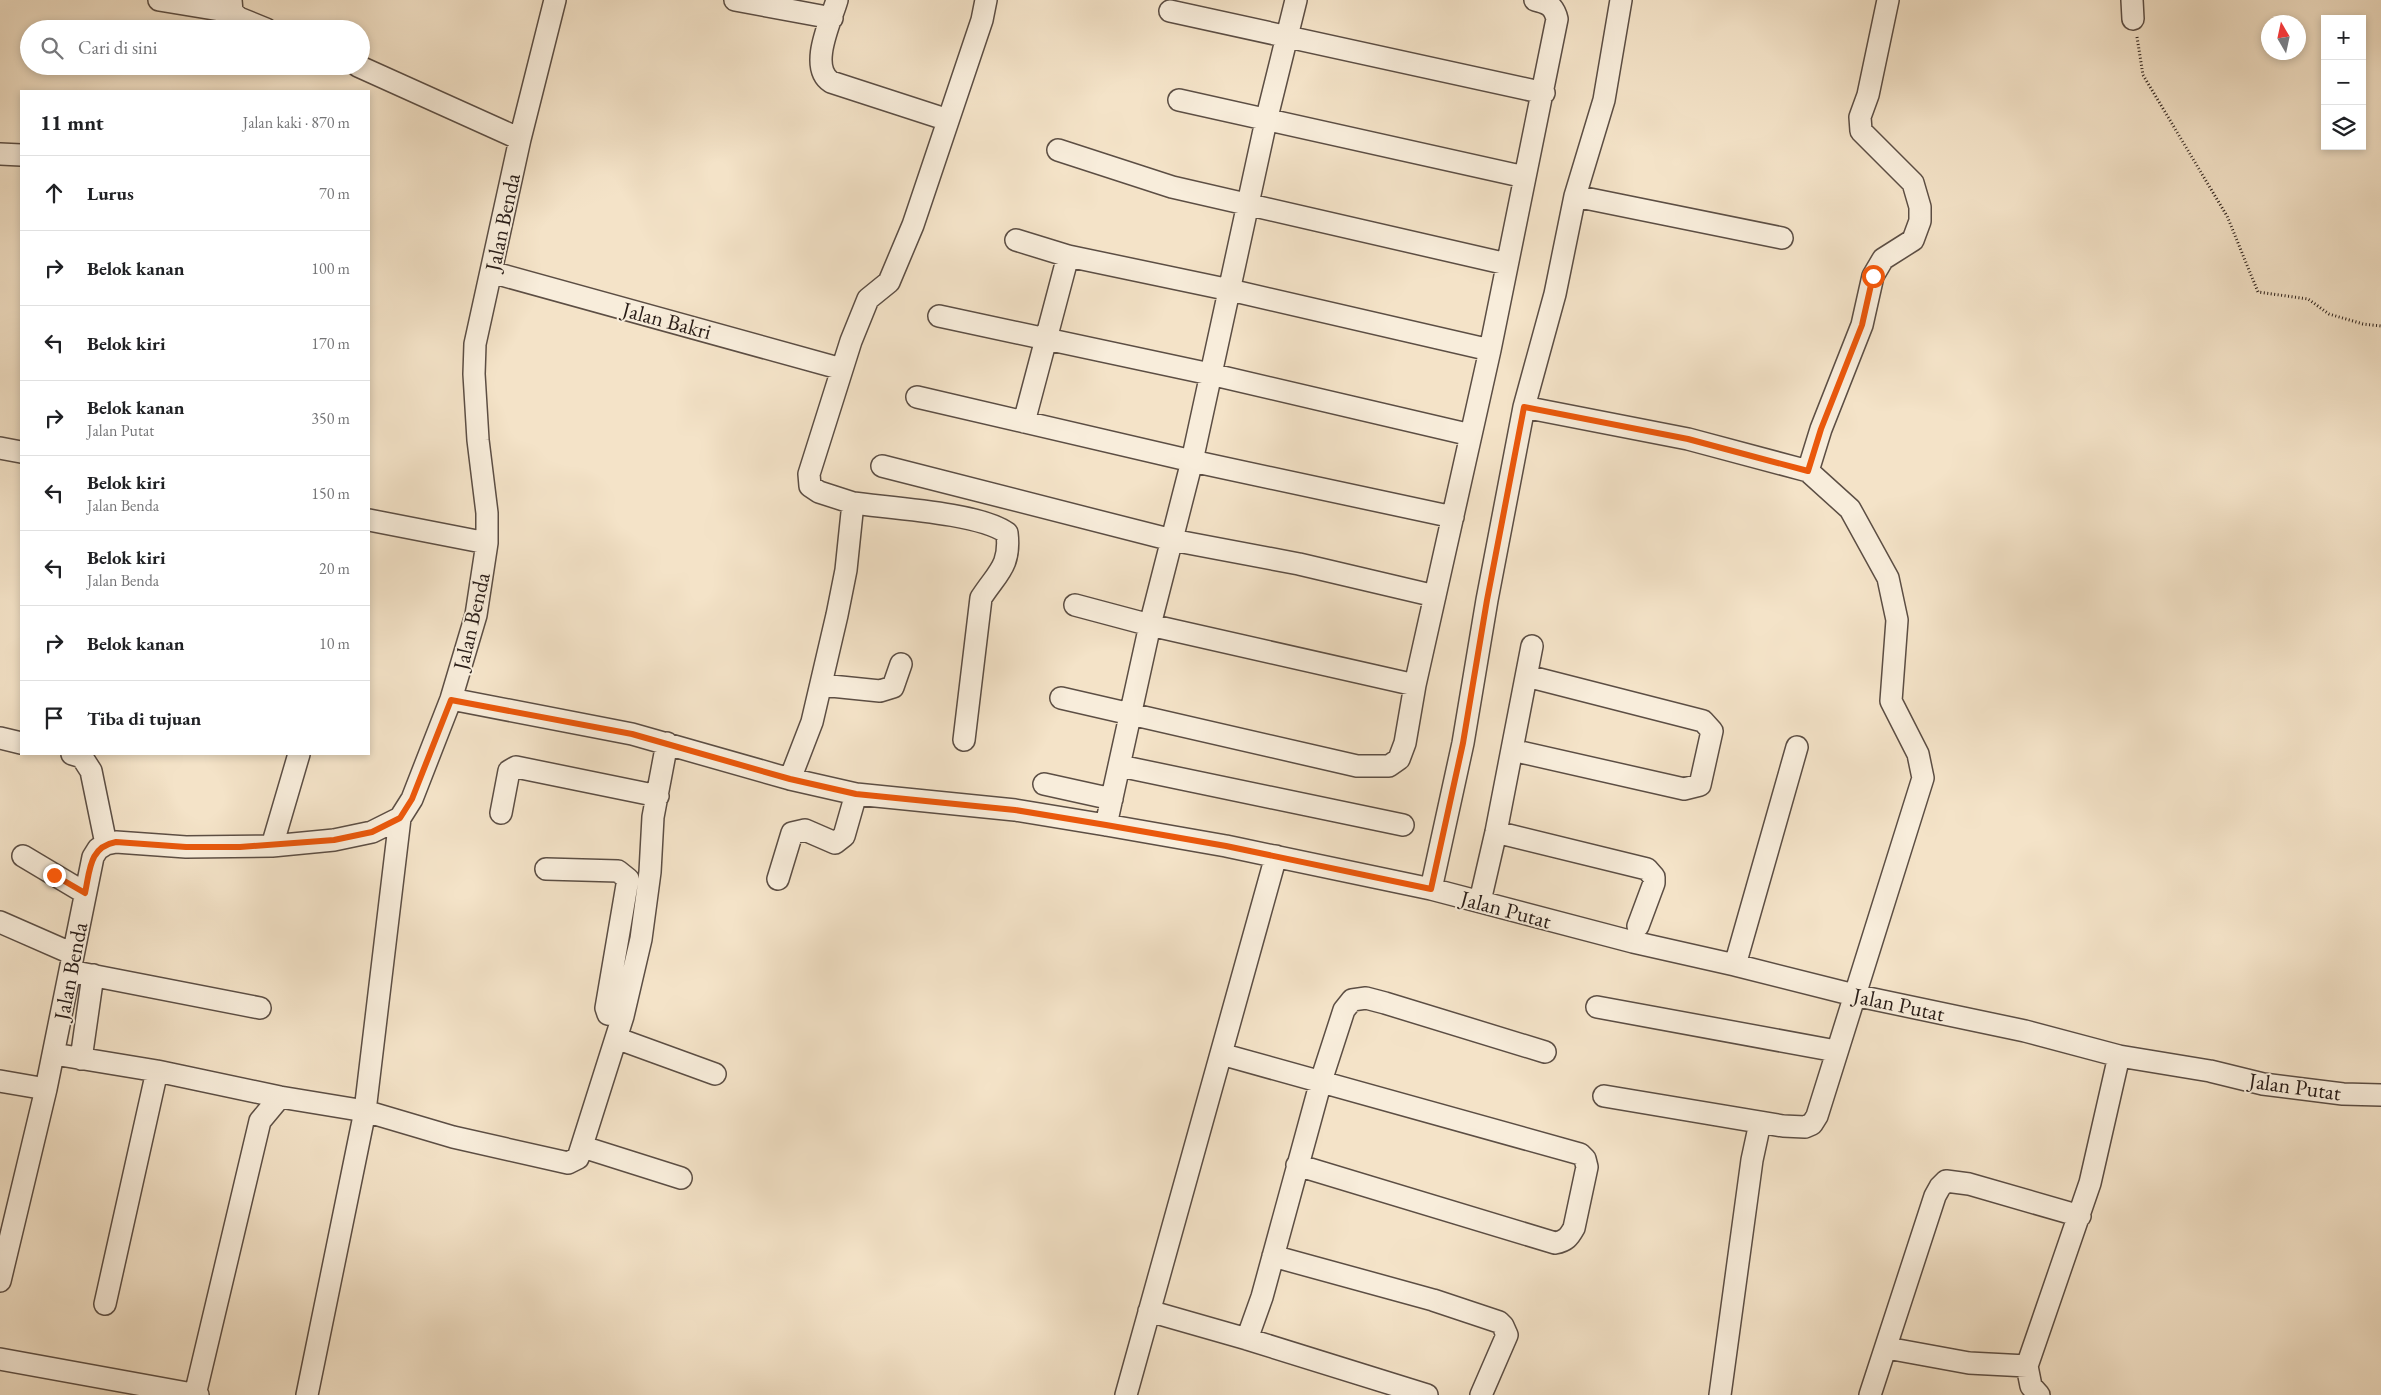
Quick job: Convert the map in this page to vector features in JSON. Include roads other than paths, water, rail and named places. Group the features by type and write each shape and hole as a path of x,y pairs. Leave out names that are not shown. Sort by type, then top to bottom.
{"street":[{"path":"159,0 231,6 239,18 244,20"},
{"name":"Jalan Benda","path":"400,818 412,799 451,700 476,615 487,543 474,374 475,344 520,139 555,0"},
{"path":"734,0 835,9 826,30 821,60 821,69 825,78 831,82 948,120"},
{"path":"964,740 981,598 991,582 1004,568 1007,533 1001,528 970,518 853,503 814,489 810,486 809,474 842,369 868,300 889,282 901,256 948,120 986,0"},
{"path":"1106,825 1150,625 1192,461 1266,121 1296,0"},
{"path":"1060,698 1358,766 1389,766 1399,759 1405,743 1415,685 1490,350 1544,93 1557,19 1555,10 1549,4 1535,0"},
{"path":"1431,889 1463,743 1487,600 1524,407 1554,294 1575,196 1604,100 1621,0"},
{"path":"1808,471 1821,429 1862,325 1873,276 1883,259 1913,240 1920,221 1920,207 1913,182 1861,132 1860,117 1868,95 1888,0"},
{"path":"1170,11 1544,93"},
{"path":"370,71 520,139"},
{"path":"1179,100 1266,121 1525,177"},
{"path":"1058,150 1172,187 1507,264"},
{"path":"0,154 20,155"},
{"path":"1575,196 1782,238"},
{"path":"1016,240 1068,256 1230,290 1490,350"},
{"path":"1024,422 1068,256"},
{"name":"Jalan Bakri","path":"491,272 842,369"},
{"path":"939,316 1210,374 1471,435"},
{"path":"917,397 1192,461 1453,517"},
{"path":"1524,407 1688,439 1808,471 1850,509 1888,578 1897,620 1890,701 1918,754 1924,778 1836,1051 1817,1116 1812,1124 1805,1127 1760,1123 1604,1096"},
{"path":"0,448 20,452"},
{"path":"882,466 1172,540 1299,564 1435,596"},
{"path":"790,779 812,722 821,685 846,570 853,503"},
{"path":"370,520 487,543"},
{"path":"1075,605 1150,625 1415,685"},
{"path":"1480,901 1496,832 1532,646"},
{"path":"821,685 880,691 893,686 901,664"},
{"path":"1512,750 1684,789 1700,785 1712,731 1703,721 1526,676"},
{"name":"Jalan Putat","path":"451,700 632,734 790,779 856,794 1015,810 1106,825 1276,856 1431,889 1633,942 1854,995 2025,1031 2120,1056 2210,1071 2263,1084 2343,1094 2381,1095"},
{"path":"0,738 20,744"},
{"path":"54,1054 157,1071 280,1097 365,1111 453,1137 568,1163 578,1158 623,1016 641,939 650,872 653,817 667,743"},
{"path":"1735,965 1797,747"},
{"path":"75,755 82,757 91,772 106,844 116,842 186,847 272,846 334,840 372,832 400,818"},
{"path":"272,846 299,755"},
{"path":"1120,766 1402,825"},
{"path":"500,813 509,771 516,767 658,796"},
{"path":"1044,784 1112,799"},
{"path":"778,879 792,833 805,830 835,843 840,840 844,836 856,794"},
{"path":"307,1395 365,1111 400,818"},
{"path":"1496,832 1647,870 1654,877 1654,883 1638,926"},
{"name":"Jalan Benda","path":"0,1281 54,1054 93,858 98,849 106,844"},
{"path":"23,856 85,893"},
{"path":"1126,1395 1276,856"},
{"path":"546,869 618,871 628,879 606,1008 608,1014 623,1016"},
{"path":"0,922 93,975 260,1008"},
{"path":"81,1059 93,975"},
{"path":"1247,1339 1262,1297 1321,1081 1344,1010 1352,1000 1366,998 1385,1003 1545,1052"},
{"path":"1597,1007 1836,1051"},
{"path":"616,1038 715,1074"},
{"path":"1221,1054 1580,1154 1585,1159 1587,1167 1574,1228 1563,1241 1555,1243 1297,1165"},
{"path":"2039,1395 2031,1386 2027,1366 2080,1216 2097,1156 2120,1056"},
{"path":"105,1304 157,1071"},
{"path":"0,1080 46,1089"},
{"path":"0,1359 196,1395 260,1121 280,1097"},
{"path":"1720,1395 1752,1160 1760,1123"},
{"path":"582,1147 681,1178"},
{"path":"1870,1395 1887,1348 1935,1196 1946,1181 1969,1184 2080,1216"},
{"path":"1273,1256 1433,1300 1499,1322 1507,1335 1481,1395"},
{"path":"1148,1311 1247,1339 1427,1395"},
{"path":"1887,1348 1969,1363 2027,1366"}]}
